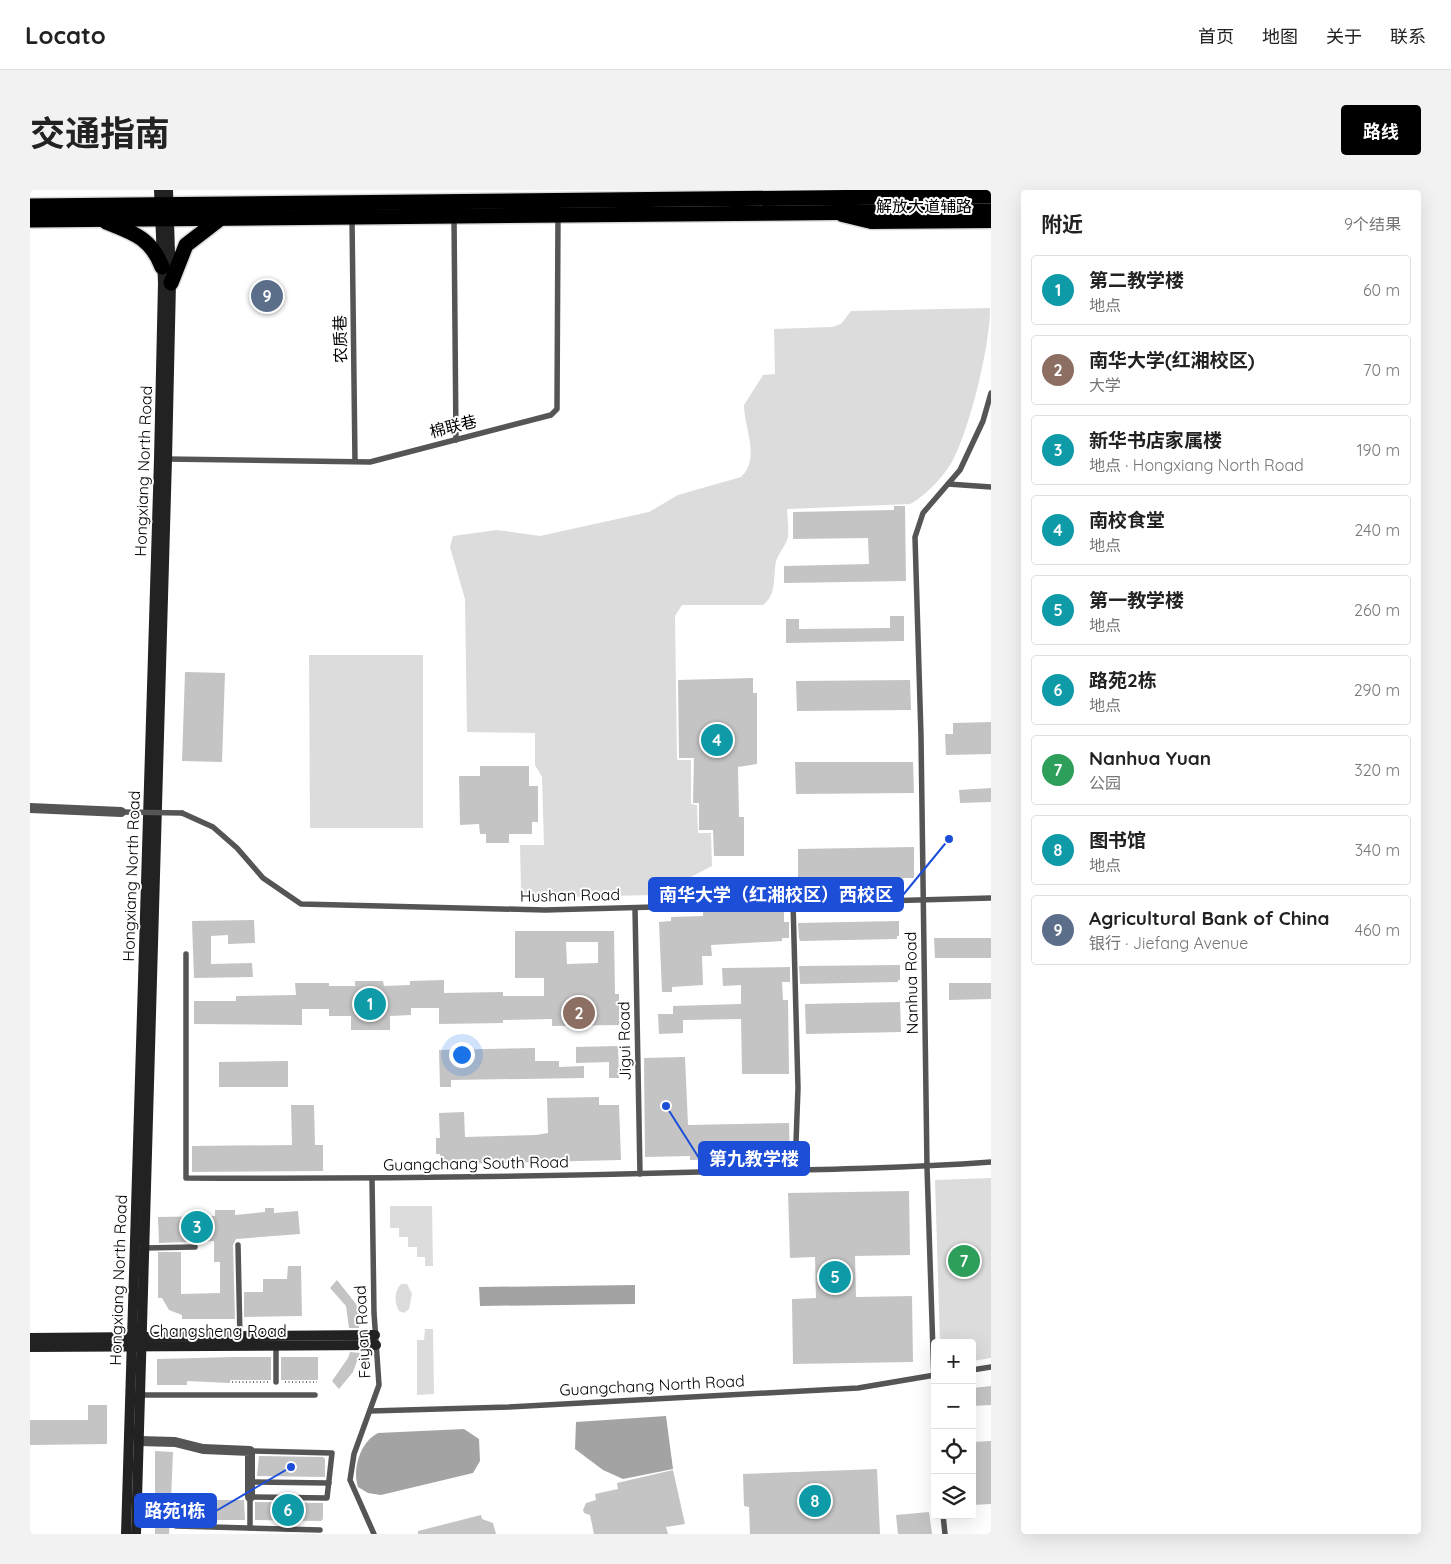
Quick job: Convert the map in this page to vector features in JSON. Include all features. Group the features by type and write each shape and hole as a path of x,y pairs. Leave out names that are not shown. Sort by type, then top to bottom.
{"highway":[{"path":"30,206 991,196"},
{"path":"30,220 98,219 164,204 221,218 991,211"},
{"path":"171,284 186,244 221,218"},
{"path":"98,219 141,237 157,254 162,267"}],"main road":[{"name":"解放大道辅路","path":"902,196 923,190"},
{"name":"Hongxiang North Road","path":"136,1534 140,1395 136,1342 144,1248 163,459 162,267 164,204"},
{"name":"Hongxiang North Road","path":"126,1534 136,1342 163,459 171,284 164,204"},
{"name":"解放大道辅路","path":"828,212 871,223 991,222"},
{"name":"Changsheng Road","path":"30,1338 136,1342"},
{"name":"Changsheng Road","path":"30,1348 136,1342 376,1340"}],"street":[{"path":"30,808 121,812"},
{"path":"139,1441 175,1442 203,1449 250,1451 248,1482 250,1497"}],"lane":[{"name":"棉联巷","path":"163,459 370,462 552,415 557,409 558,215"},
{"name":"农质巷","path":"352,216 355,461"},
{"path":"454,216 456,440"},
{"name":"Nanhua Road","path":"933,1339 927,1167 919,649 915,537 923,513 960,470 983,421 991,393"},
{"path":"948,484 991,487"},
{"name":"Hushan Road","path":"121,812 182,813 213,827 237,848 263,878 301,904 545,910 991,898"},
{"path":"793,902 798,1088 795,1170"},
{"name":"Jigui Road","path":"635,908 640,1174"},
{"name":"Guangchang South Road","path":"186,954 186,1178 372,1178 640,1174 927,1167 991,1162"},
{"name":"Feiyan Road","path":"372,1178 379,1385 354,1454 350,1480 374,1534"},
{"path":"238,1245 240,1341"},
{"path":"144,1248 196,1247"},
{"path":"276,1341 276,1382"},
{"path":"976,1369 991,1367"},
{"name":"Guangchang North Road","path":"370,1410 509,1407 858,1388 931,1376"},
{"path":"140,1395 315,1394"},
{"path":"250,1451 332,1453 327,1498 250,1497 250,1528"},
{"path":"248,1482 328,1483"},
{"path":"943,1519 945,1534"},
{"path":"176,1526 320,1530"}],"shaded area":[{"path":"990,308 987,341 978,385 960,446 945,472 929,490 910,504 787,509 788,537 776,561 771,596 763,605 682,605 675,616 677,760 691,760 691,804 697,805 698,833 711,833 712,866 664,891 652,895 524,898 521,890 520,845 544,845 542,777 535,765 535,733 467,732 465,599 450,547 453,536 497,530 540,536 649,512 678,495 741,477 747,469 751,452 744,405 763,375 775,374 774,329 832,327 841,324 851,311"},
{"path":"309,655 423,655 423,828 310,828"},
{"path":"991,1178 991,1358 976,1360 976,1339 940,1339 935,1180"},
{"path":"390,1206 432,1206 433,1266 425,1266 425,1257 417,1257 417,1247 408,1247 408,1237 399,1237 399,1228 390,1228"},
{"path":"401,1284 407,1284 412,1294 409,1309 404,1313 399,1311 396,1304 397,1290"},
{"path":"635,1285 635,1304 480,1306 479,1287"},
{"path":"425,1329 433,1329 434,1394 417,1395 417,1340 424,1340"},
{"path":"666,1416 673,1469 623,1479 603,1470 575,1449 576,1422"},
{"path":"464,1429 479,1439 480,1461 473,1473 381,1495 368,1493 358,1487 356,1472 359,1457 366,1443 378,1433"}],"building":[{"path":"894,506 905,506 906,581 784,583 784,566 869,564 868,538 793,539 793,512 894,510"},
{"path":"890,616 904,616 904,641 786,643 786,619 799,619 799,629 890,628"},
{"path":"185,672 225,673 222,762 182,761"},
{"path":"753,678 753,693 757,693 757,764 738,767 739,817 744,817 744,856 714,856 713,830 699,830 699,803 693,803 694,758 679,758 678,680"},
{"path":"910,680 911,710 797,711 796,681"},
{"path":"991,722 991,754 946,755 945,734 953,734 953,723"},
{"path":"795,762 913,762 914,793 796,794"},
{"path":"480,766 529,766 529,786 538,786 538,822 532,822 532,834 509,834 509,843 486,843 486,834 480,834 479,824 460,825 459,776 480,776"},
{"path":"991,788 991,802 960,803 959,790"},
{"path":"914,847 914,878 798,879 798,849"},
{"path":"784,909 784,922 789,922 789,938 782,938 782,941 711,945 712,956 702,956 703,985 672,987 672,992 662,992 659,922 671,921 671,917 703,916 703,912"},
{"path":"254,920 255,943 228,944 228,935 211,936 211,964 252,963 253,977 194,978 192,921"},
{"path":"899,921 899,936 897,936 897,939 800,941 799,938 798,923"},
{"path":"515,931 614,931 615,994 619,994 619,1025 552,1026 552,1019 503,1020 503,1023 439,1024 439,1008 411,1008 411,1015 390,1016 390,1030 351,1030 351,1016 329,1016 329,1009 302,1009 302,1025 194,1024 194,1001 236,1001 236,996 296,995 295,983 329,983 329,986 355,986 355,981 383,981 384,986 410,985 410,981 444,980 444,993 503,992 503,996 544,996 544,978 515,978","holes":["566,942 598,942 598,963 567,964"]},
{"path":"934,938 991,938 991,958 935,958"},
{"path":"900,965 900,980 898,982 800,984 799,966"},
{"path":"790,967 790,982 782,982 783,1000 788,1000 789,1074 742,1074 741,1019 683,1020 683,1033 659,1034 658,1014 673,1014 673,1006 741,1004 741,985 723,986 722,968"},
{"path":"949,983 991,983 991,999 949,1000"},
{"path":"900,1002 901,1032 806,1034 805,1004"},
{"path":"618,1046 619,1078 609,1078 609,1062 576,1063 576,1047"},
{"path":"535,1048 535,1061 559,1061 559,1067 584,1066 584,1078 451,1080 451,1087 440,1087 439,1050"},
{"path":"685,1057 688,1125 789,1123 790,1158 690,1160 690,1156 645,1157 644,1058"},
{"path":"288,1061 288,1087 219,1087 219,1062"},
{"path":"599,1097 599,1105 619,1105 621,1160 454,1164 454,1161 441,1161 440,1154 436,1154 436,1138 440,1138 439,1113 464,1112 465,1137 536,1135 548,1133 547,1098"},
{"path":"291,1105 314,1105 315,1145 323,1145 323,1171 192,1172 192,1146 292,1145"},
{"path":"909,1191 910,1255 855,1256 856,1297 912,1296 913,1362 793,1364 792,1299 816,1298 815,1257 790,1258 788,1193"},
{"path":"265,1208 274,1208 274,1213 298,1211 300,1234 236,1239 233,1245 235,1319 182,1319 182,1315 169,1310 162,1298 158,1298 158,1252 181,1252 181,1294 220,1293 220,1262 214,1262 214,1241 159,1243 158,1217 215,1216 215,1210 235,1210 235,1215 265,1212"},
{"path":"288,1266 301,1266 302,1316 244,1317 244,1292 263,1292 263,1279 287,1279"},
{"path":"337,1280 356,1304 359,1313 359,1328 349,1328 346,1306 330,1288"},
{"path":"350,1352 360,1353 353,1372 339,1389 332,1381"},
{"path":"271,1357 271,1380 230,1380 230,1383 187,1381 187,1385 157,1385 157,1359"},
{"path":"281,1357 318,1357 318,1380 281,1380"},
{"path":"991,1386 991,1405 976,1406 976,1388"},
{"path":"88,1405 107,1405 107,1444 30,1445 30,1420 88,1420"},
{"path":"991,1441 991,1504 976,1505 976,1442"},
{"path":"155,1451 173,1452 171,1500 244,1500 245,1520 170,1520 169,1534 155,1534"},
{"path":"259,1456 323,1457 325,1459 325,1477 257,1476"},
{"path":"877,1469 880,1534 750,1534 749,1507 744,1506 743,1474"},
{"path":"673,1470 685,1524 666,1527 668,1534 594,1534 590,1515 584,1513 583,1510 586,1503 596,1500 595,1494 618,1489 617,1483"},
{"path":"255,1502 323,1503 323,1519 321,1521 255,1520"},
{"path":"929,1512 932,1534 898,1534 896,1515"},
{"path":"481,1515 482,1519 493,1523 496,1534 418,1534 418,1531"}],"place":[{"name":"Agricultural Bank of China","path":"267,296"},
{"name":"南校食堂","path":"717,740"},
{"name":"南华大学（红湘校区）西校区","path":"949,839"},
{"name":"第二教学楼","path":"370,1004"},
{"name":"南华大学(红湘校区)","path":"579,1013"},
{"name":"第九教学楼","path":"666,1106"},
{"name":"新华书店家属楼","path":"197,1227"},
{"name":"Nanhua Yuan","path":"964,1261"},
{"name":"第一教学楼","path":"835,1277"},
{"name":"路苑1栋","path":"291,1467"},
{"name":"图书馆","path":"815,1501"},
{"name":"路苑2栋","path":"288,1510"}]}
